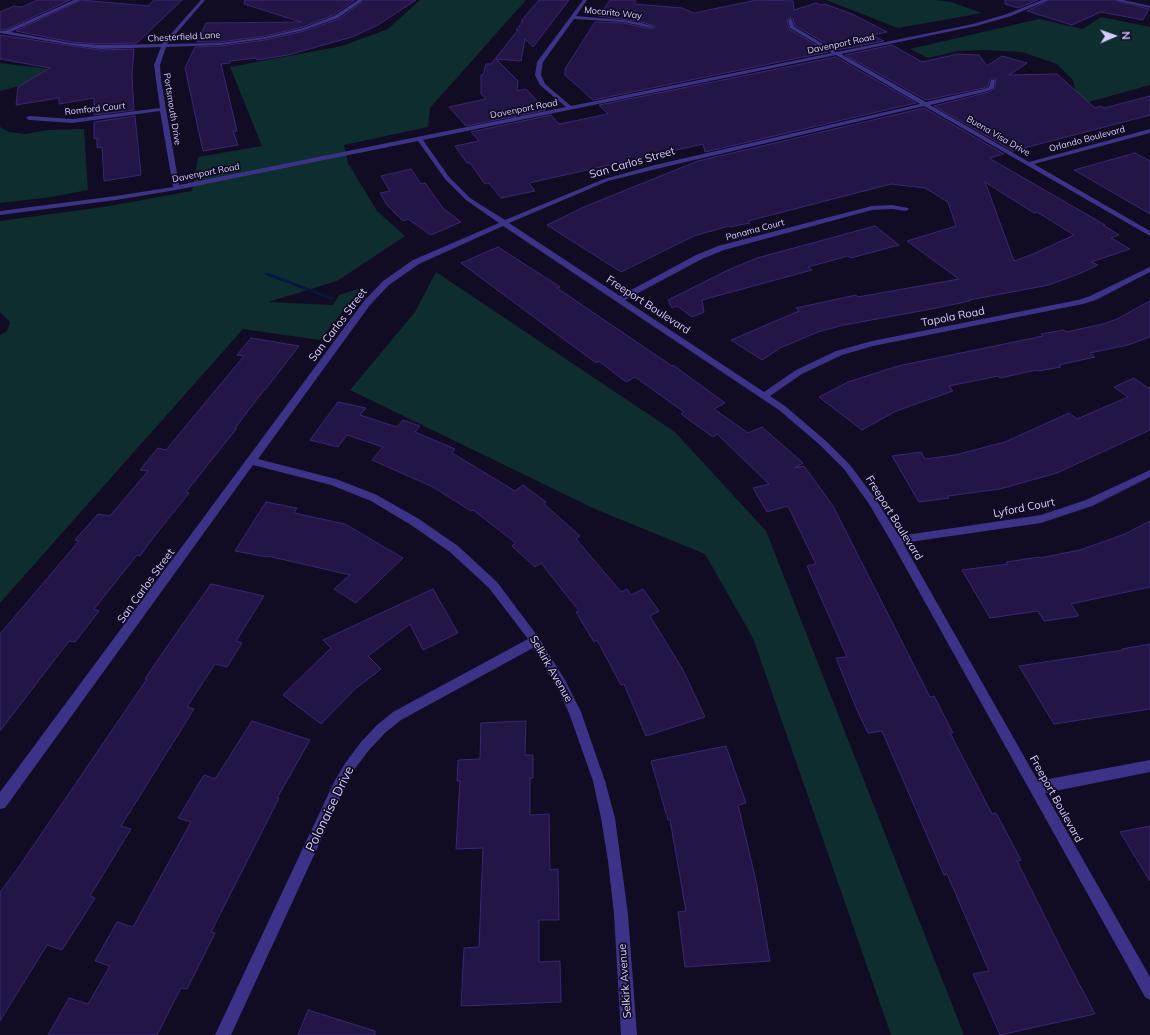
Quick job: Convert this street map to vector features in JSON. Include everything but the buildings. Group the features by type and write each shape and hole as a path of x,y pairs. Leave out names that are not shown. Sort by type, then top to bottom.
{"street":[{"path":"6,33 78,0"},
{"name":"Portsmouth Drive","path":"176,188 157,72 159,57 171,35 203,0"},
{"name":"Chesterfield Lane","path":"0,32 96,47 164,46 236,42 284,34 328,21 342,14 361,0"},
{"path":"570,108 543,85 538,75 540,62 585,0"},
{"name":"Davenport Road","path":"0,213 116,198 176,188 420,139 978,24 1009,15 1046,0"},
{"path":"1117,0 1150,7"},
{"name":"Mocorito Way","path":"572,17 623,21 652,27"},
{"name":"Buena Visa Drive","path":"790,20 792,28 1150,234"},
{"name":"San Carlos Street","path":"0,803 367,303 386,283 416,262 502,223 592,185 634,172 986,90 991,88 993,81"},
{"name":"Romford Court","path":"29,118 72,121 164,109"},
{"name":"Orlando Boulevard","path":"1028,164 1150,131"},
{"path":"1139,134 1150,140"},
{"name":"Freeport Boulevard","path":"420,139 447,178 468,200 764,396 799,422 839,459 860,483 896,540 1150,992"},
{"name":"Panama Court","path":"618,300 699,257 721,248 872,208 892,207 906,209"},
{"name":"Tapola Road","path":"764,396 799,372 839,354 872,344 1080,302 1093,298 1150,269"},
{"name":"Selkirk Avenue","path":"252,461 333,482 374,498 415,522 454,549 493,585 535,641 561,684 575,712 586,742 606,811 615,861 621,914 629,1035"},
{"name":"Lyford Court","path":"896,540 1041,519 1089,502 1150,473"},
{"name":"Polonaise Drive","path":"223,1035 340,784 364,746 381,728 397,716 535,641"},
{"path":"1036,788 1150,766"}],"green space":[{"path":"420,0 526,0 430,108 428,127 344,145 348,163 377,211 405,236 337,281 268,302 333,305 339,295 361,288 320,340 243,329 0,603 0,335 7,331 10,322 0,312 0,221 103,207 192,191 198,157 262,146 230,67 342,46 388,29"},
{"path":"826,0 935,0 951,2 982,13 898,28"},
{"path":"1101,17 1150,27 1150,85 1078,105 1073,80 1057,64 1022,52 984,50 958,51 928,58 910,49 1039,19 1083,29"},
{"path":"0,63 73,72 0,91"},
{"path":"0,127 9,132 25,134 48,130 84,129 88,190 51,197 0,203"},
{"path":"436,272 675,432 766,531 964,1035 891,1035 753,638 705,554 595,509 350,390 415,312"}],"waterway":[{"path":"267,274 332,298"}]}
